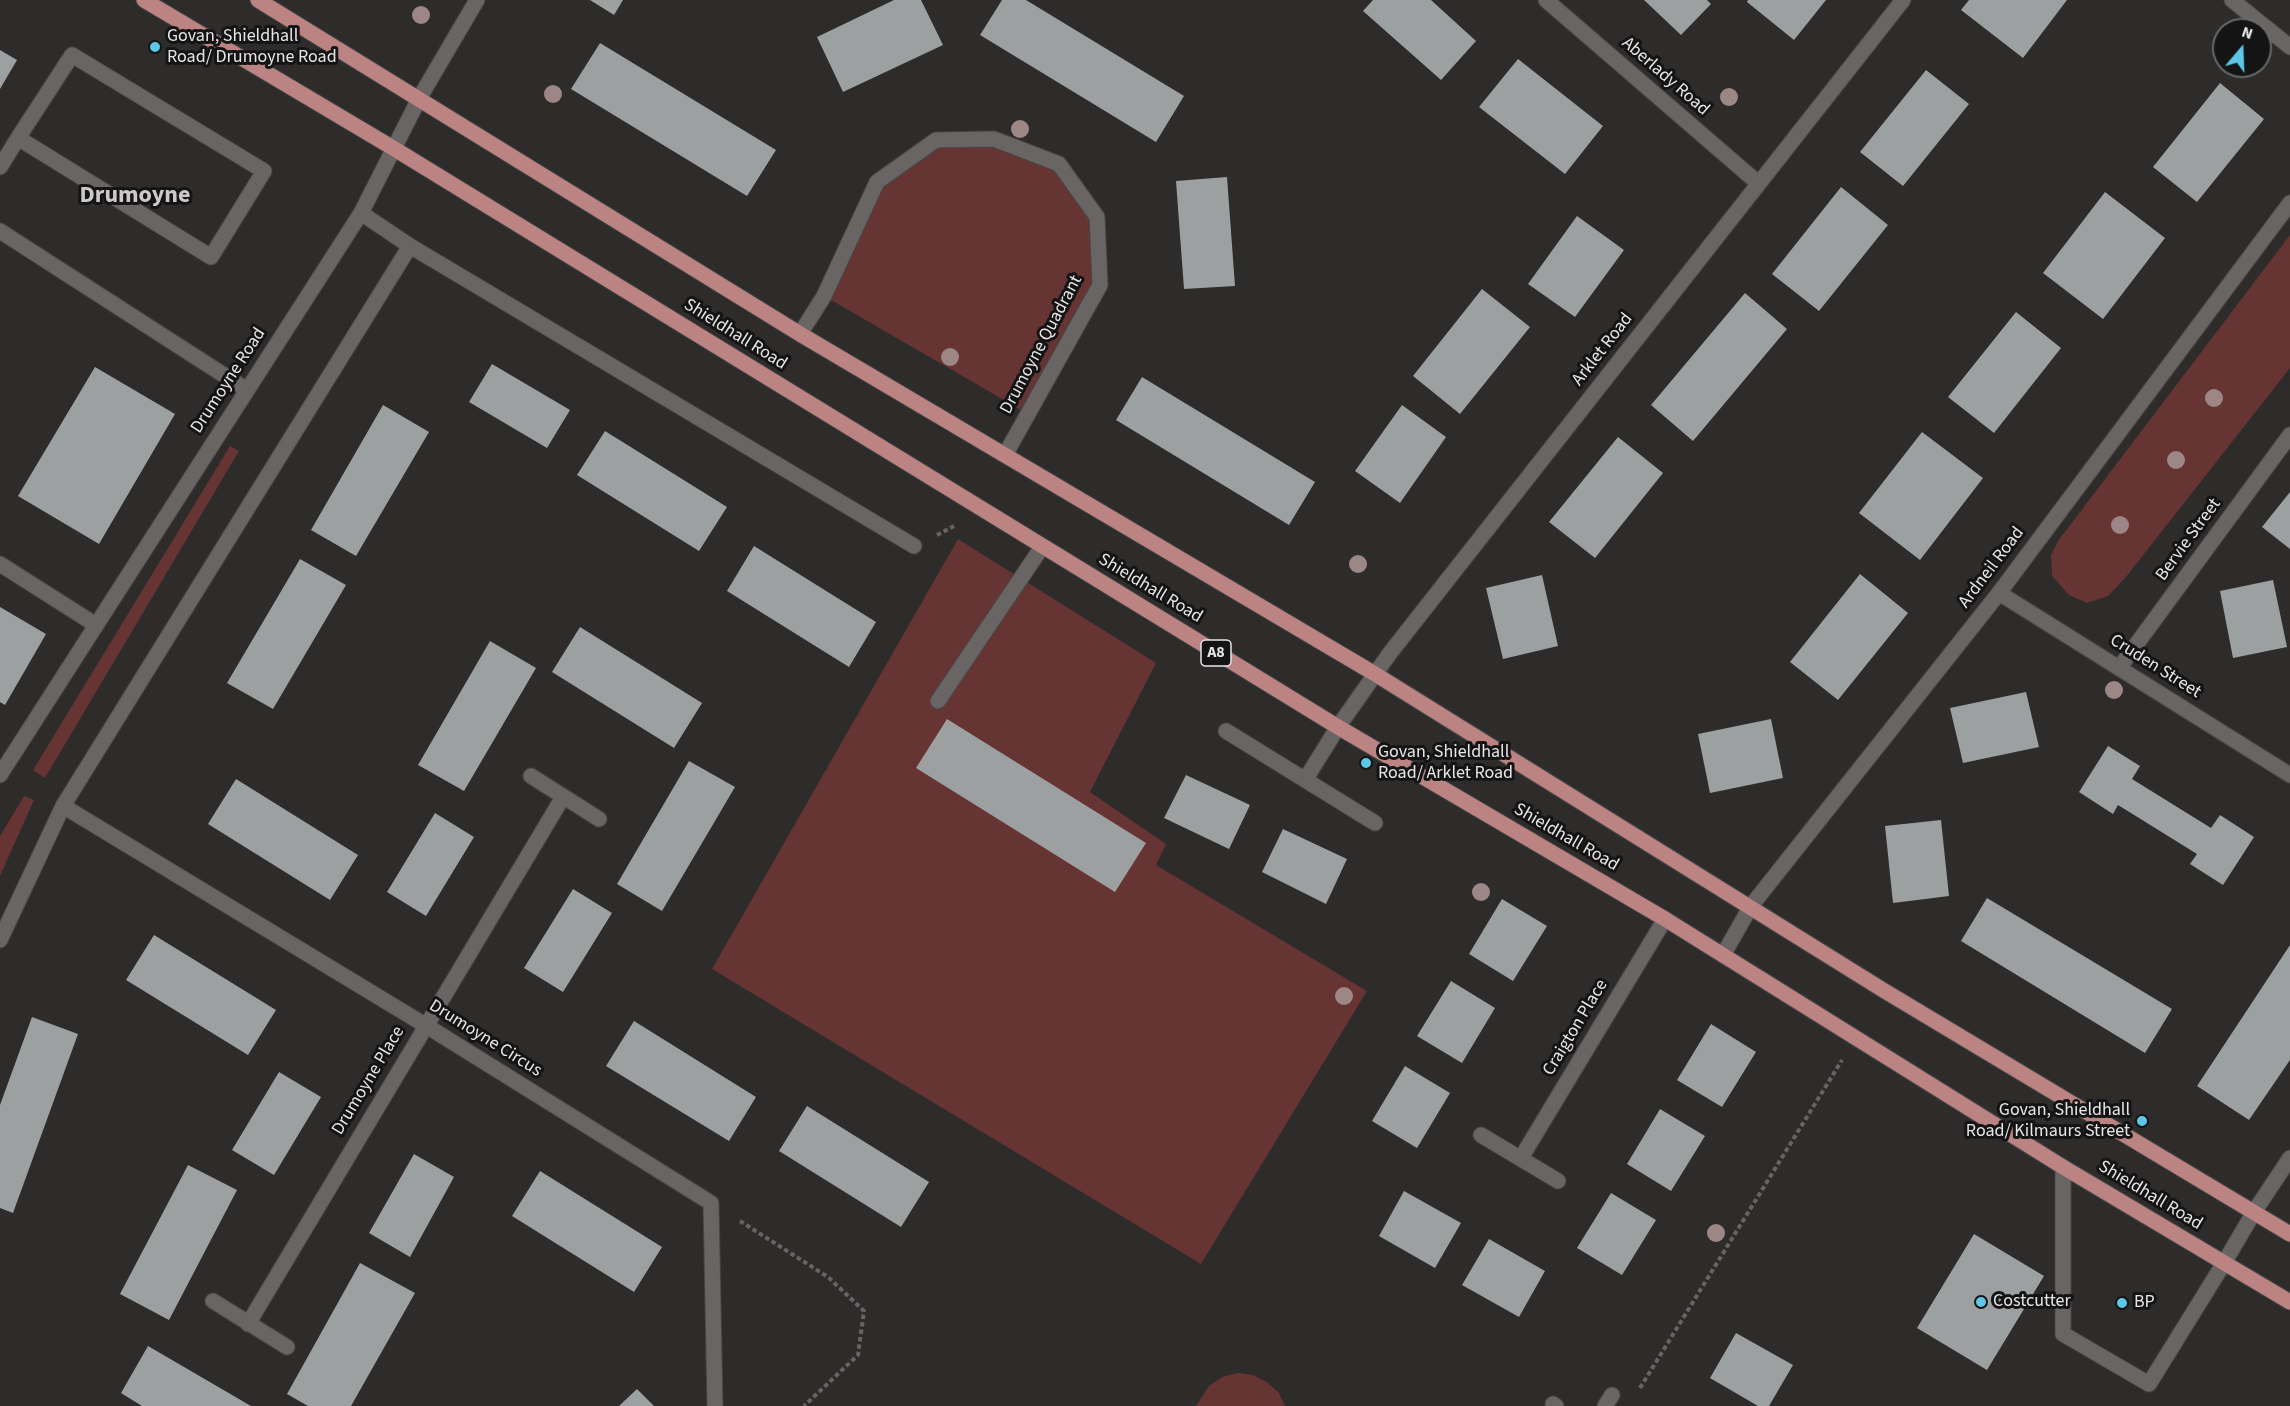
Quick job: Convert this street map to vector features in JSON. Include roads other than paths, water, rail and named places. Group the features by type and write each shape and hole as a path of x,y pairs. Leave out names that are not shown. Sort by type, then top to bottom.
{"main road":[{"name":"Shieldhall Road","path":"144,0 393,148 1338,727 1665,919 2063,1167 2290,1302"},
{"name":"Shieldhall Road","path":"258,0 420,97 800,334 1375,674 1883,990 2290,1234"}],"street":[{"name":"Drumoyne Road","path":"0,776 361,213 420,97 477,0"},
{"name":"Aberlady Road","path":"1546,0 1758,183"},
{"name":"Arklet Road","path":"1305,780 1375,674 1903,0"},
{"path":"2232,0 2290,47"},
{"path":"0,167 18,138 72,55 264,171 211,257 18,138"},
{"name":"Drumoyne Quadrant","path":"800,334 824,296 877,182 936,140 994,139 1059,164 1097,217 1100,285 1005,455"},
{"name":"Ardneil Road","path":"1723,955 1751,906 1999,592 2290,203"},
{"path":"361,213 410,246 914,546"},
{"path":"0,231 247,390"},
{"path":"0,940 63,806 410,246"},
{"name":"Bervie Street","path":"2119,668 2290,435"},
{"path":"938,701 1042,547"},
{"path":"0,564 96,625"},
{"name":"Cruden Street","path":"1999,592 2290,775"},
{"path":"1226,731 1375,823"},
{"path":"531,777 599,819"},
{"name":"Drumoyne Place","path":"248,1324 563,797"},
{"name":"Drumoyne Circus","path":"63,806 425,1025 711,1203 716,1406"},
{"name":"Craigton Place","path":"1521,1158 1665,919"},
{"path":"1481,1135 1558,1181"},
{"path":"2063,1167 2062,1334 2149,1384 2254,1212 2290,1158"},
{"path":"213,1301 287,1347"}],"place":[{"name":"Govan, Shieldhall Road/ Drumoyne Road","path":"155,47"},
{"name":"Govan, Shieldhall Road/ Arklet Road","path":"1366,763"},
{"name":"Govan, Shieldhall Road/ Kilmaurs Street","path":"2142,1121"},
{"name":"Costcutter","path":"1981,1302"},
{"name":"BP","path":"2122,1303"}],"district":[{"name":"Drumoyne","path":"135,197"}]}
